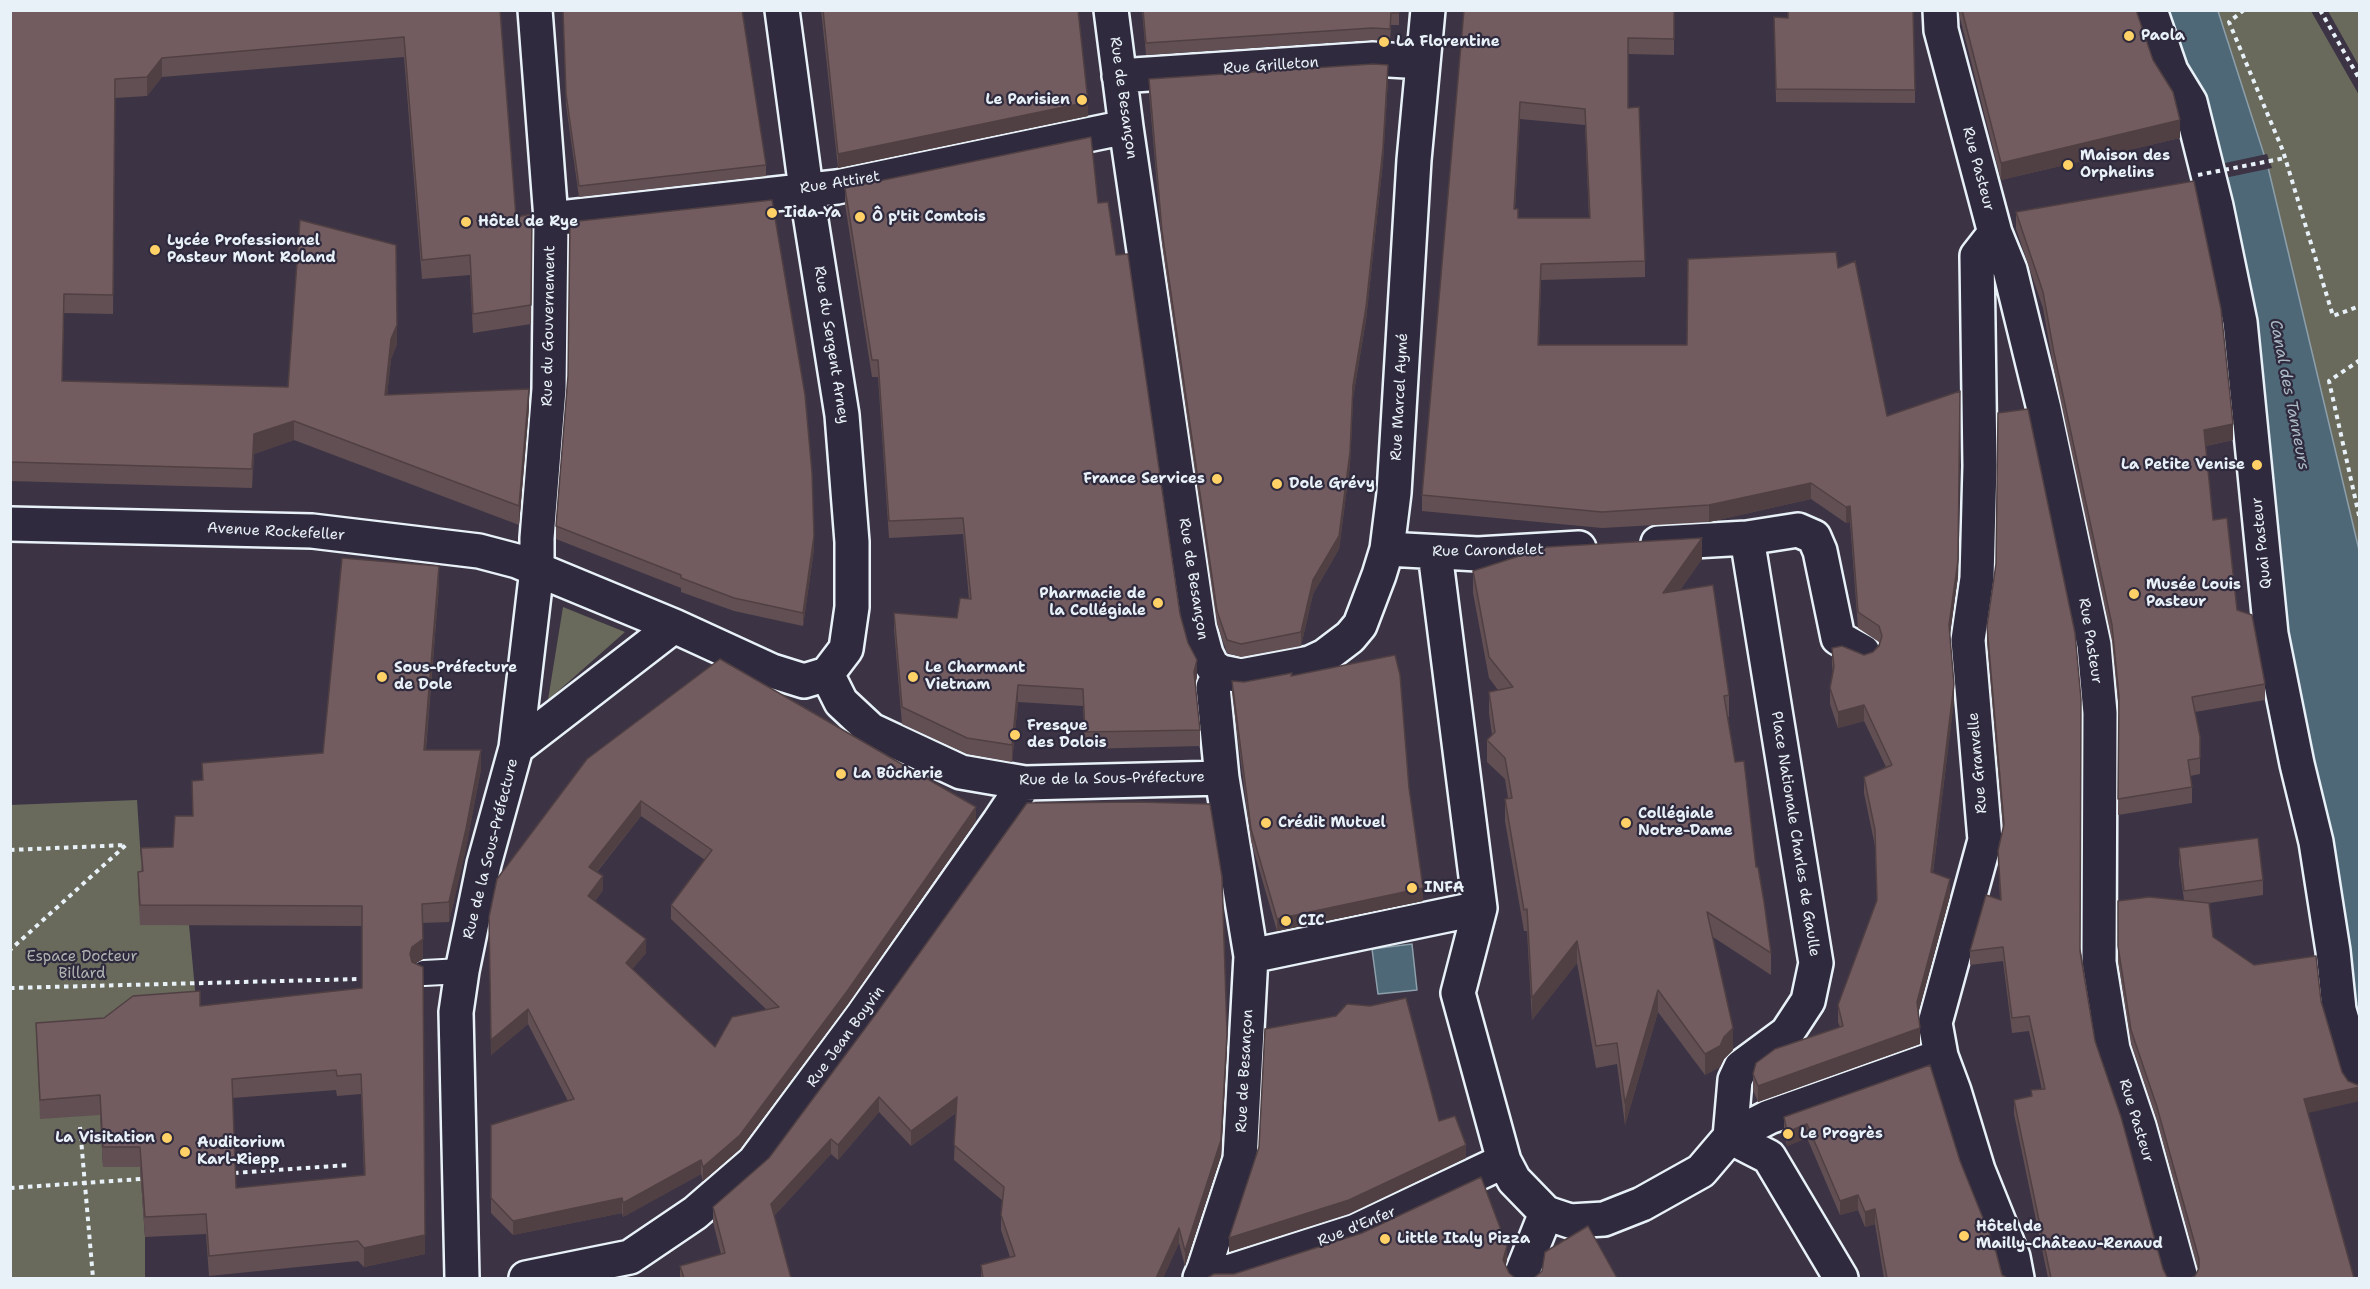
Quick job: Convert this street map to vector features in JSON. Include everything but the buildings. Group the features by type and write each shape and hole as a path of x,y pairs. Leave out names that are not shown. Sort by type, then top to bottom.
{"street":[{"name":"Rue du Gouvernement","path":"516,748 537,569 537,538 549,389 551,219 535,10"},
{"name":"Rue du Sergent Arney","path":"782,10 806,189 842,416 852,542 852,607 846,649 826,674"},
{"name":"Rue de Besançon","path":"1111,10 1126,127 1200,628 1206,654 1212,666 1221,672 1213,687 1222,778 1251,956 1240,1159 1202,1274"},
{"name":"Rue Marcel Aymé","path":"1221,672 1241,676 1310,663 1325,656 1350,638 1360,625 1370,602 1387,549 1394,493 1414,160 1428,10"},
{"name":"Rue Pasteur","path":"1940,10 1941,30 1995,233 2013,281 2044,410 2094,645 2100,713 2099,962 2113,1049 2139,1126 2181,1278"},
{"name":"Quai Pasteur","path":"2150,10 2171,71 2190,102 2216,206 2237,311 2271,634 2297,764 2316,842 2333,951 2339,1010 2360,1081"},
{"name":"Rue Grilleton","path":"1119,76 1373,59 1423,62"},
{"name":"Rue Attiret","path":"551,219 837,187 1126,127"},
{"name":"Rue Granvelle","path":"1995,233 1977,256 1980,466 1977,578 1968,640 1985,840 1935,1023 1941,1056 1978,1170 2013,1257 2018,1278"},
{"name":"Avenue Rockefeller","path":"10,524 312,531 479,552 517,561 674,626"},
{"name":"Rue Carondelet","path":"1387,549 1478,554 1747,538 1798,530 1814,537 1820,551 1838,638 1863,652"},
{"name":"Place Nationale Charles de Gaulle","path":"1730,1137 1735,1080 1741,1067 1787,1033 1808,1001 1816,963 1747,538"},
{"path":"1435,553 1480,908 1458,993 1504,1161 1514,1180 1546,1213 1570,1221 1604,1219 1642,1204 1701,1171 1730,1137 1769,1117 1941,1056"},
{"path":"674,626 772,671 794,678 804,681 826,674"},
{"name":"Rue de la Sous-Préfecture","path":"462,1278 456,1012 484,864 516,748 674,626"},
{"name":"Rue de la Sous-Préfecture","path":"826,674 841,702 871,730 961,772 1025,783 1222,778"},
{"name":"Rue Jean Boyvin","path":"635,1268 754,1162 870,1005 1025,783"},
{"path":"1251,956 1480,908"},
{"path":"1730,1137 1769,1157 1841,1278"},
{"name":"Rue d'Enfer","path":"1202,1274 1228,1272 1356,1231 1504,1161"},
{"path":"1525,1278 1522,1272 1546,1213"},
{"path":"526,1278 635,1268"}],"lane":[{"path":"424,973 462,971"}],"path":[{"path":"2244,10 2229,22 2285,158 2333,316 2360,306"},
{"path":"2320,10 2360,80"},
{"path":"2198,175 2285,158"},
{"path":"2360,360 2329,381 2360,520"},
{"path":"10,850 126,845 10,950"},
{"path":"10,988 359,979"},
{"path":"80,1127 83,1183 93,1278"},
{"path":"234,1173 349,1165"},
{"path":"10,1188 141,1179"}],"green space":[{"path":"2218,11 2311,11 2359,95 2359,550 2268,167"},
{"path":"2328,11 2359,11 2359,66"},
{"path":"563,607 625,632 548,700"},
{"name":"Espace Docteur Billard","path":"137,800 143,891 140,924 189,925 197,1011 100,1115 103,1166 140,1167 145,1237 145,1278 11,1278 10,805"}],"water":[{"name":"Canal des Tanneurs","path":"2160,11 2218,11 2268,167 2359,550 2359,1044 2308,777 2258,433"},
{"path":"1412,944 1417,990 1378,994 1372,949"}],"pier":[{"path":"2267,154 2272,168 2215,180 2211,166"}],"place":[{"name":"Paola","path":"2129,36"},
{"name":"La Florentine","path":"1384,42"},
{"name":"Le Parisien","path":"1082,100"},
{"name":"Maison des Orphelins","path":"2068,165"},
{"name":"Iida-Ya","path":"772,213"},
{"name":"Ô p'tit Comtois","path":"860,217"},
{"name":"Hôtel de Rye","path":"466,222"},
{"name":"Lycée Professionnel Pasteur Mont Roland","path":"155,250"},
{"name":"La Petite Venise","path":"2257,465"},
{"name":"France Services","path":"1217,479"},
{"name":"Dole Grévy","path":"1277,484"},
{"name":"Musée Louis Pasteur","path":"2134,594"},
{"name":"Pharmacie de la Collégiale","path":"1158,603"},
{"name":"Sous-Préfecture de Dole","path":"382,677"},
{"name":"Le Charmant Vietnam","path":"913,677"},
{"name":"Fresque des Dolois","path":"1015,735"},
{"name":"La Bûcherie","path":"841,774"},
{"name":"Crédit Mutuel","path":"1266,823"},
{"name":"Collégiale Notre-Dame","path":"1626,823"},
{"name":"INFA","path":"1412,888"},
{"name":"CIC","path":"1286,921"},
{"name":"Le Progrès","path":"1788,1134"},
{"name":"La Visitation","path":"167,1138"},
{"name":"Auditorium Karl-Riepp","path":"185,1152"},
{"name":"Hôtel de Mailly-Château-Renaud","path":"1964,1236"},
{"name":"Little Italy Pizza","path":"1385,1239"}]}
